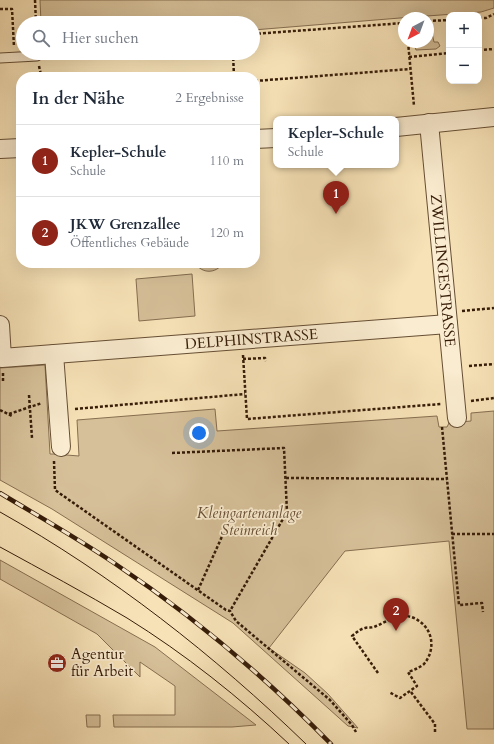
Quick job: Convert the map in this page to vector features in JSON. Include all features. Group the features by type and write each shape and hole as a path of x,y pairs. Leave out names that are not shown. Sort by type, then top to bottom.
{"street":[{"path":"399,127 494,117"},
{"name":"ZWILLINGESTRASSE","path":"429,123 452,318 449,423"},
{"path":"260,139 273,138"},
{"path":"0,148 16,148"},
{"name":"DELPHINSTRASSE","path":"0,325 2,358 242,340 452,318"},
{"path":"54,354 57,451"}],"lane":[{"path":"0,58 14,57"}],"path":[{"path":"35,0 36,16"},
{"path":"0,9 12,9 14,57"},
{"path":"482,18 486,18 494,14"},
{"path":"434,21 446,20"},
{"path":"260,33 398,22"},
{"path":"408,48 414,106"},
{"path":"482,50 494,49"},
{"path":"409,57 446,53"},
{"path":"233,60 234,72"},
{"path":"260,81 410,69"},
{"path":"452,318 494,308"},
{"path":"242,340 247,419 447,403"},
{"path":"243,359 265,358 266,361"},
{"path":"462,367 494,364"},
{"path":"71,409 245,394"},
{"path":"30,395 32,438"},
{"path":"466,401 494,398"},
{"path":"0,410 10,415 30,406 47,401"},
{"path":"449,423 447,479 459,605 482,603 483,612"},
{"path":"172,453 284,448 287,512 230,611"},
{"path":"57,451 55,490 230,611 236,621 330,700 352,725 356,732"},
{"path":"286,478 447,479"},
{"path":"198,590 224,532"},
{"path":"452,534 494,534"},
{"path":"378,673 352,636 363,628 373,627 399,616 415,618 422,623 431,637 432,645 429,655 423,664 416,670 408,672 417,686 411,692 400,698 389,692"},
{"path":"411,692 435,724 435,733"}],"green space":[{"path":"40,0 494,0 494,8 481,12 446,12 446,15 434,15 434,12 398,12 398,18 260,29 260,16 41,16"},
{"path":"434,42 438,42 440,46 436,49 416,50 415,48 434,48"},
{"path":"200,268 218,268 213,271 205,271"},
{"path":"192,274 195,316 139,321 136,279"},
{"name":"Kleingartenanlage Steinreich","path":"45,365 50,454 79,456 77,420 215,409 217,431 437,416 439,427 447,427 449,423 471,421 471,413 494,411 494,729 467,729 449,541 345,551 269,648 305,673 328,694 358,728 348,726 233,623 52,509 0,480 0,368"},
{"path":"0,560 155,647 256,725 232,727 114,727 113,715 175,715 175,686 140,662 140,677 97,634 0,579"},
{"path":"86,715 100,715 100,727 87,727"}],"tram line":[{"path":"0,512 42,536 82,562 160,618 235,679 306,744"},
{"path":"0,547 127,618 170,646 231,693 289,744"}],"railway":[{"path":"0,493 100,554 143,583 200,625 254,671 331,744"}],"place":[{"name":"Kepler-Schule","path":"336,214"},
{"name":"JKW Grenzallee","path":"396,631"},
{"name":"Agentur für Arbeit","path":"57,663"}]}
